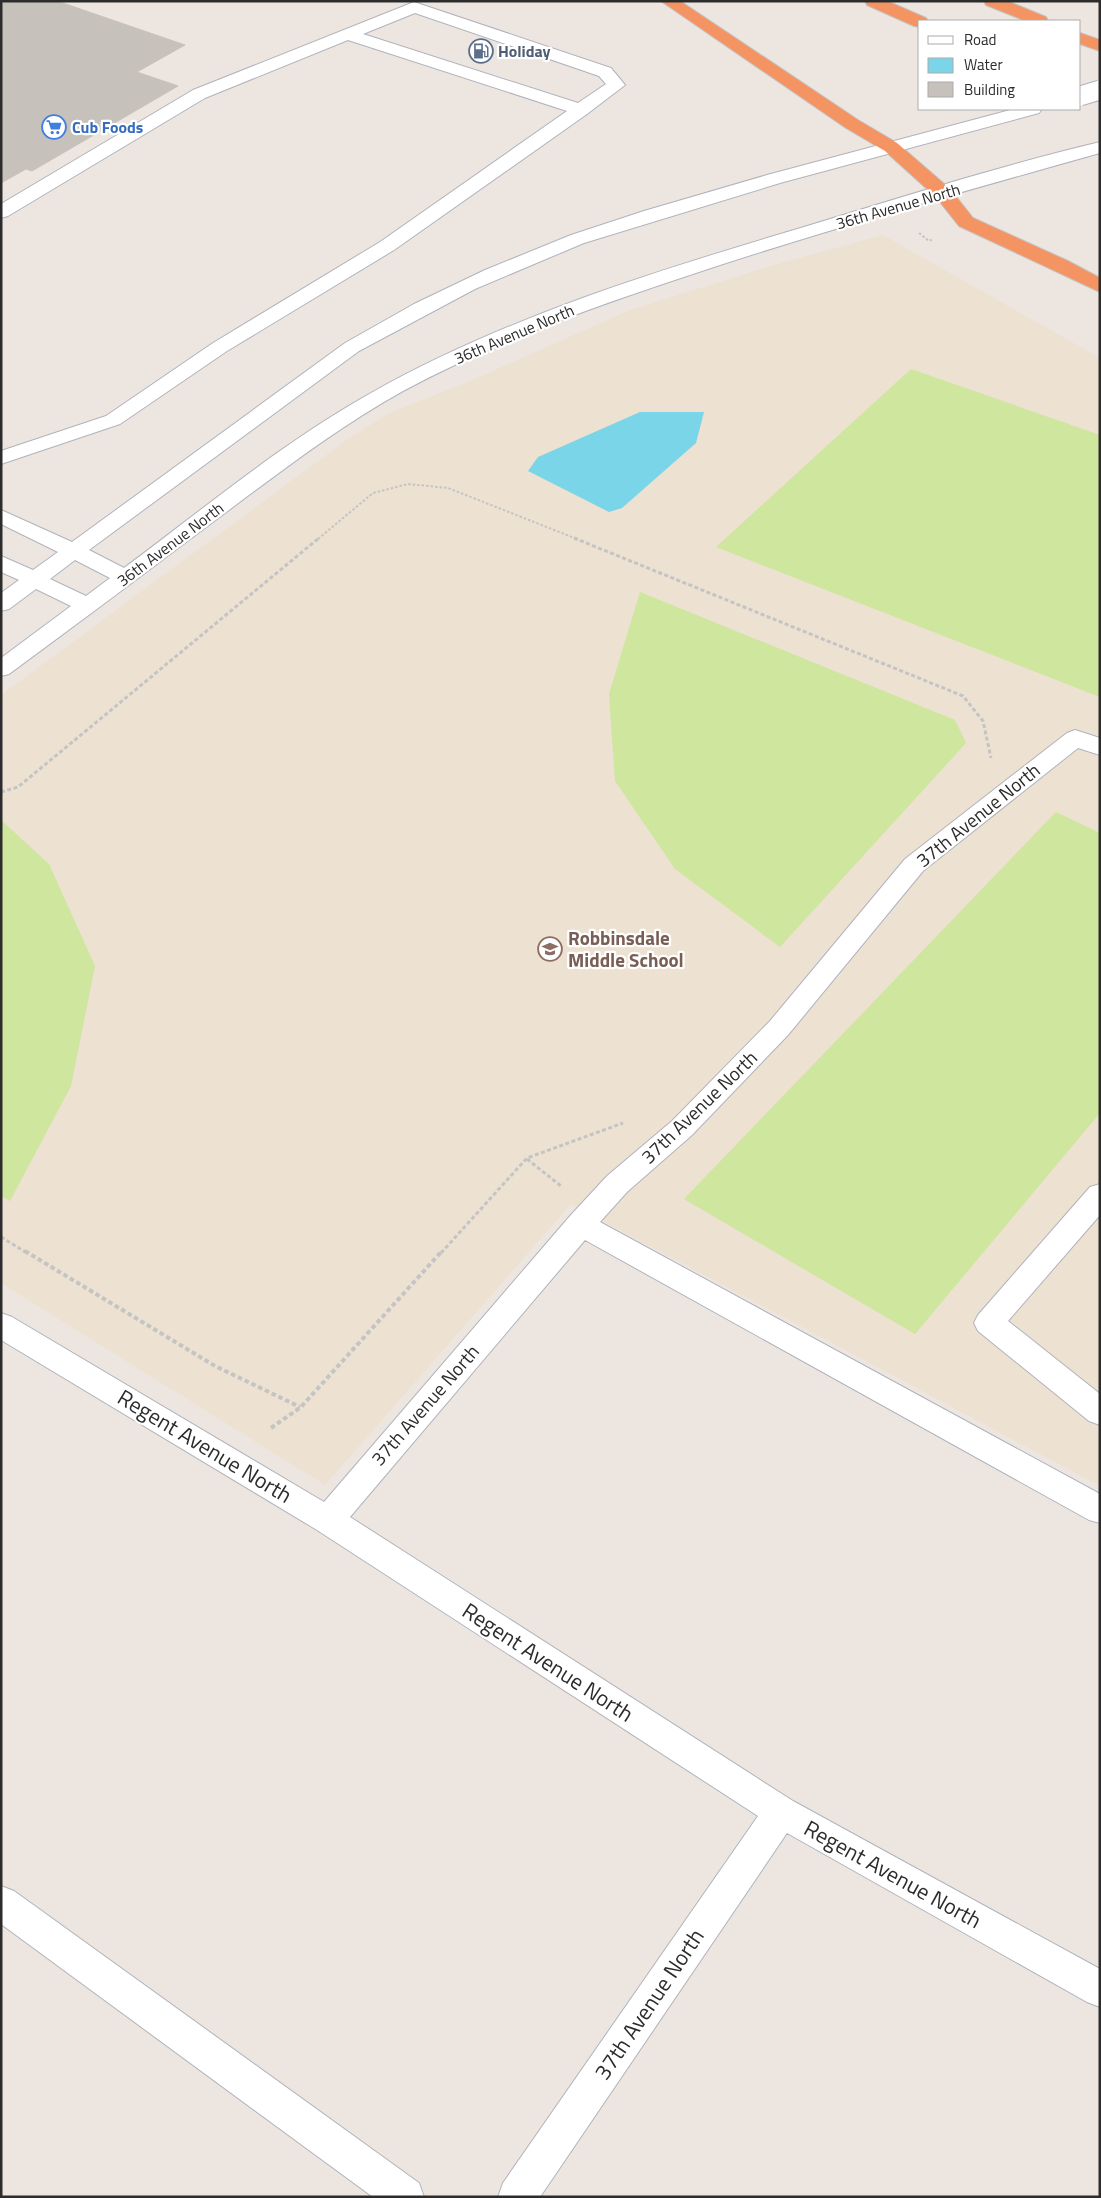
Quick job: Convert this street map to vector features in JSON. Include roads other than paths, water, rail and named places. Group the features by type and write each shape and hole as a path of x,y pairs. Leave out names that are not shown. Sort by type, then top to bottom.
{"highway":[{"path":"669,1 852,124 891,147 943,193 966,222 1061,264 1100,286"},
{"path":"872,1 918,21"},
{"path":"992,1 1038,20"},
{"path":"1081,38 1100,46"},
{"path":"1081,92 1100,100"}],"street":[{"path":"1,212 200,94 414,7 605,72 616,86 387,246 220,346 113,420 1,458"},
{"path":"347,34 581,110"},
{"path":"1081,96 1100,90"},
{"path":"1,604 352,347 407,315 454,291 542,252 619,224 734,190 1029,110"},
{"name":"36th Avenue North","path":"1,669 257,479 350,414 397,386 437,367 593,301 798,234 1100,147"},
{"path":"1,516 126,577"},
{"path":"1,563 88,606"},
{"name":"37th Avenue North","path":"328,1520 580,1224 617,1184 682,1128 779,1028 914,866 1075,738 1100,748"},
{"path":"1100,1195 989,1323 1100,1412"},
{"path":"580,1224 1100,1510"},
{"name":"Regent Avenue North","path":"1,1325 328,1520 781,1812 1100,1989"},
{"name":"37th Avenue North","path":"517,2197 781,1812"},
{"path":"1,1903 405,2197"}],"water":[{"path":"640,412 704,412 696,443 622,508 609,512 528,471 538,457"}],"place":[{"name":"Holiday","path":"481,51"},
{"name":"Cub Foods","path":"54,127"},
{"name":"Robbinsdale Middle School","path":"550,949"}]}
